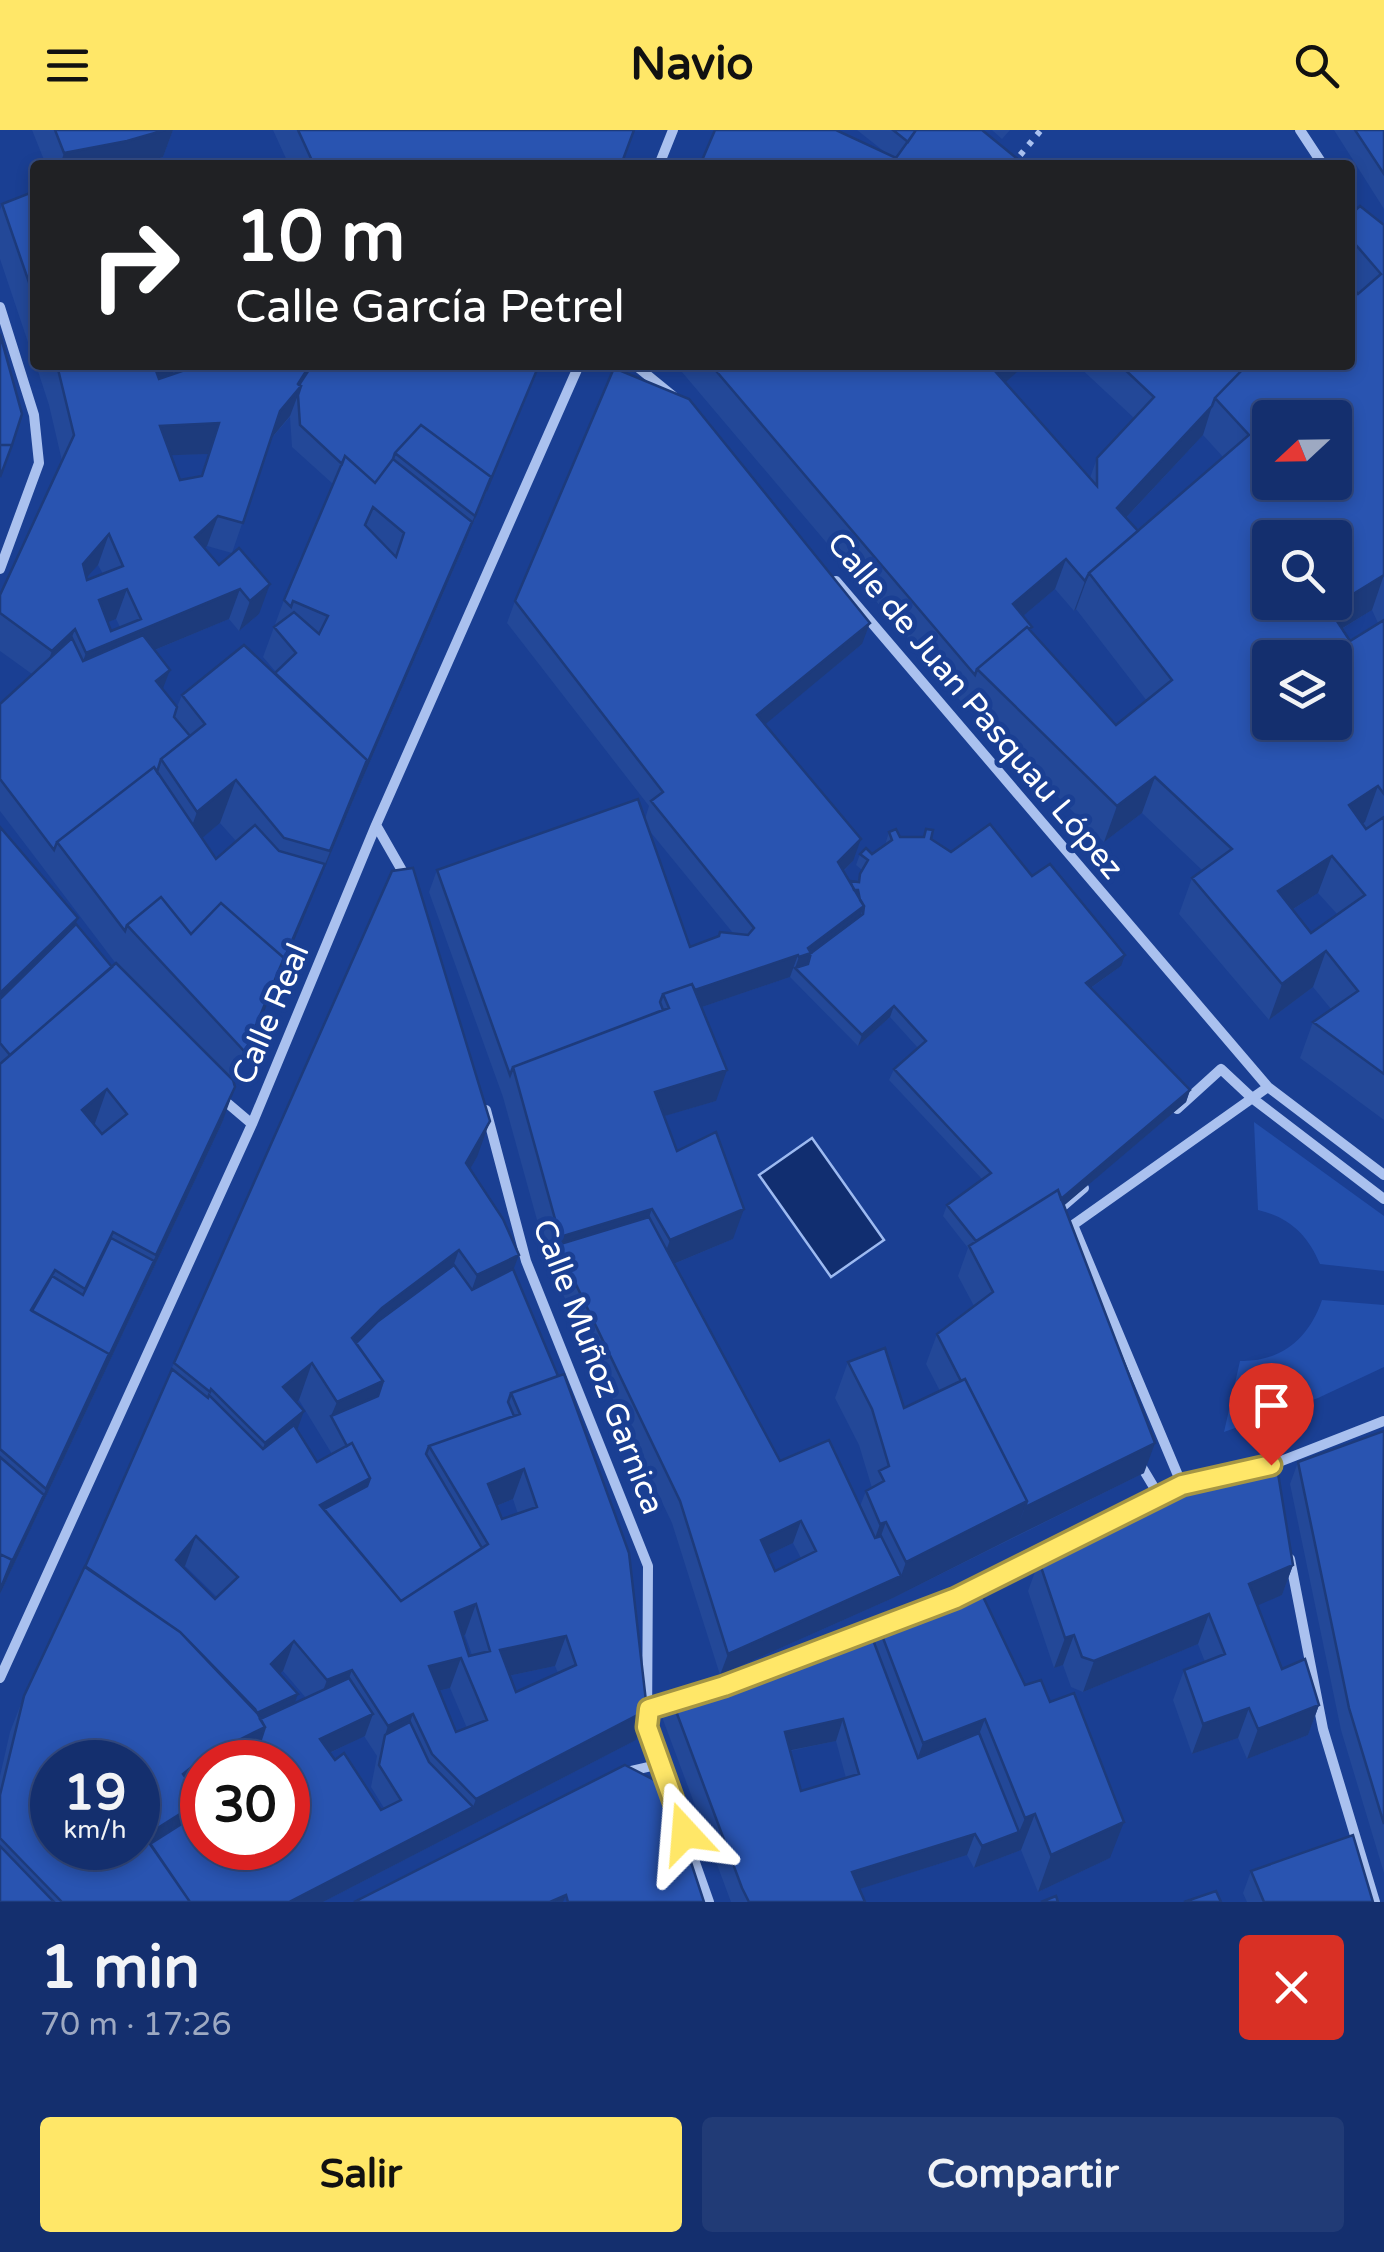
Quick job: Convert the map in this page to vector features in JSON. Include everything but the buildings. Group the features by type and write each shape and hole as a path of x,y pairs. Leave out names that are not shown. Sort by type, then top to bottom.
{"street":[{"path":"661,160 673,130"},
{"path":"1300,130 1320,160"},
{"path":"0,307 34,415 40,463 0,570"},
{"name":"Calle Real","path":"0,1678 252,1124 376,826 577,370"},
{"path":"641,370 678,400"},
{"name":"Calle de Juan Pasquau López","path":"828,572 1268,1087 1384,1175"},
{"path":"376,826 406,874 412,892"},
{"path":"1172,1114 1221,1068 1252,1098 1384,1199"},
{"path":"1182,1485 1073,1225 1268,1087"},
{"path":"214,1090 252,1124"},
{"name":"Calle Muñoz Garnica","path":"480,1091 526,1262 648,1566 647,1727 708,1902"},
{"path":"1047,1220 1088,1184"},
{"path":"956,1598 1182,1485 1272,1470 1384,1421"},
{"path":"1137,1455 1175,1521"},
{"path":"1287,1544 1323,1729 1375,1902"},
{"path":"831,1646 884,1625"},
{"path":"649,1709 668,1703"},
{"path":"608,1776 661,1764"}],"path":[{"path":"1016,160 1041,130"}],"shaded area":[{"path":"1254,1122 1384,1216 1384,1271 1320,1264 1310,1244 1296,1229 1279,1217 1258,1210"},
{"path":"812,1138 884,1240 831,1277 759,1175"},
{"path":"1322,1300 1384,1305 1384,1367 1318,1398 1224,1432 1240,1361 1269,1357 1292,1345 1310,1326"}],"route":[{"path":"685,1833 647,1727 649,1709 724,1686 956,1598 1182,1485 1271,1465"}]}
